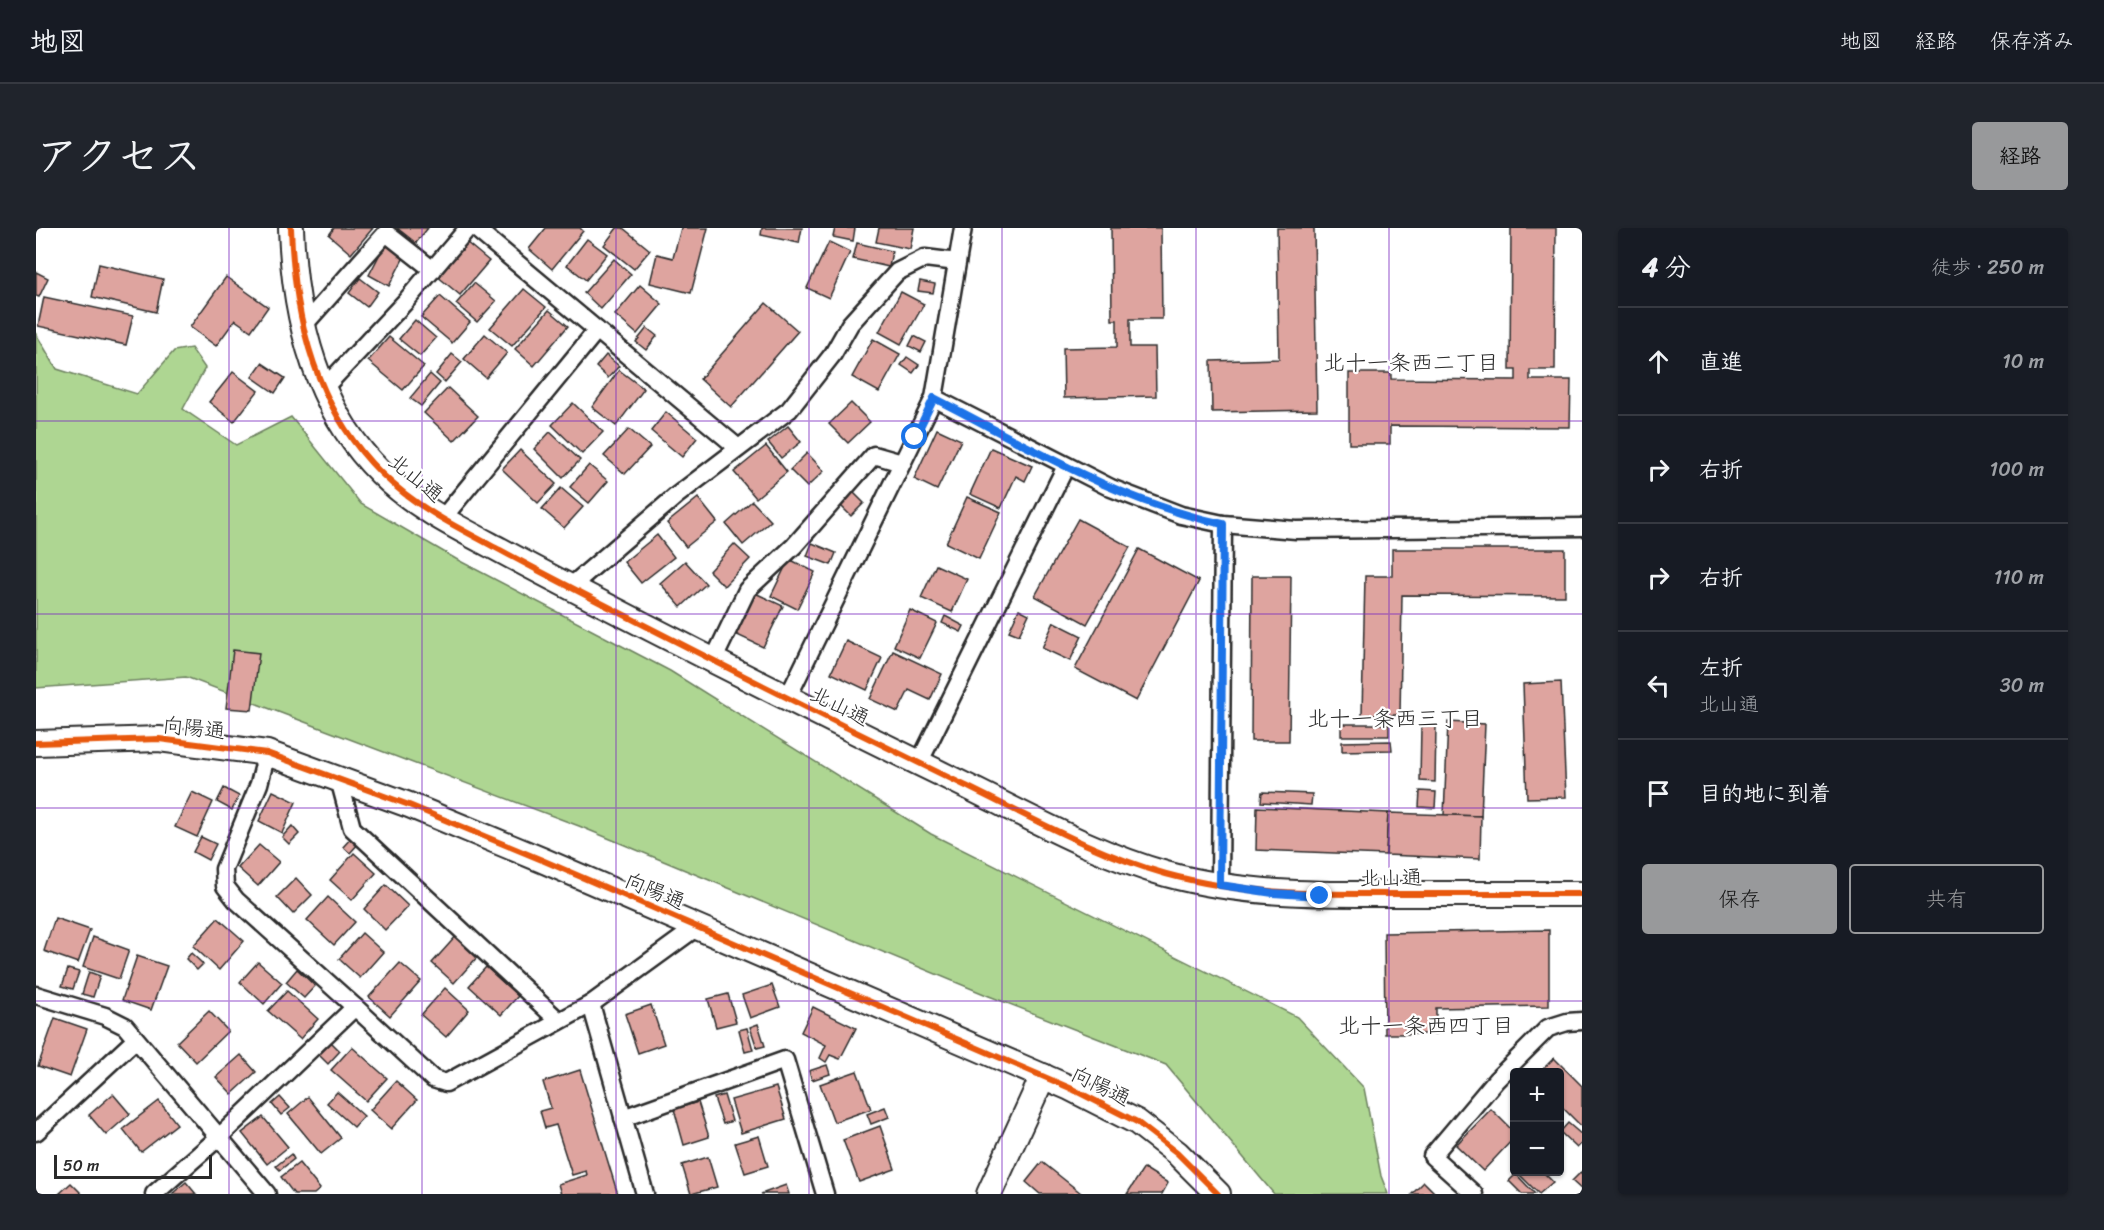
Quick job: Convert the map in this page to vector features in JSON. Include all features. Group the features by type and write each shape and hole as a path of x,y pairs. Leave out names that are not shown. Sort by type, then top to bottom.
{"street":[{"name":"北山通","path":"291,228 292,264 303,326 323,389 360,449 380,473 431,513 712,661 1106,854 1168,874 1273,893 1320,896 1582,894"},
{"path":"323,389 433,270 468,228"},
{"path":"475,228 737,447"},
{"path":"787,699 934,398 963,228"},
{"path":"303,326 386,233 433,270"},
{"path":"570,587 737,447 789,410 833,354 850,324 897,272 925,258 957,262"},
{"path":"442,519 597,330"},
{"path":"934,398 1111,488 1181,515 1223,524 1296,530 1582,527"},
{"path":"712,661 747,590 794,546 874,455 902,462"},
{"path":"919,763 1066,466"},
{"path":"1220,885 1223,524"},
{"name":"向陽通","path":"36,743 159,739 267,753 410,805 1042,1076 1137,1122 1177,1153 1218,1194"},
{"path":"267,753 259,784 224,869 225,886 236,900 433,1079 446,1083 591,1004 697,927"},
{"path":"339,778 352,828 559,1020"},
{"path":"36,995 105,1016 126,1026 135,1040 267,1194"},
{"path":"591,1004 645,1194"},
{"path":"154,1194 218,1138 355,1007"},
{"path":"1474,1194 1432,1156 1496,1080 1548,1028 1567,1022 1582,1022"},
{"path":"36,1132 135,1040"},
{"path":"623,1118 785,1060 825,1194"},
{"path":"989,1194 1042,1076"}],"green space":[{"path":"36,334 57,369 137,394 174,351 191,348 205,368 183,409 236,445 291,417 361,504 456,559 670,671 931,834 1297,1017 1364,1088 1381,1176 1388,1194 1274,1194 1166,1065 989,996 579,826 186,677 36,688"}],"building":[{"path":"334,228 373,228 351,254 329,235"},
{"path":"397,228 428,228 416,243"},
{"path":"546,228 580,228 583,231 552,269 529,249"},
{"path":"617,228 623,228 650,250 634,269 604,245"},
{"path":"681,228 708,228 691,293 650,283 657,254 673,258"},
{"path":"762,228 802,228 799,243 761,235"},
{"path":"835,228 855,228 853,241 833,237"},
{"path":"879,228 914,228 910,249 876,242"},
{"path":"1111,228 1161,228 1162,319 1130,319 1130,347 1155,347 1156,396 1064,398 1063,348 1117,347 1117,320 1112,320"},
{"path":"1277,228 1314,228 1317,410 1212,412 1211,361 1279,359"},
{"path":"1511,228 1556,228 1555,370 1530,370 1530,380 1571,380 1570,427 1390,426 1390,444 1349,444 1349,373 1391,373 1391,379 1516,380 1516,370 1510,370"},
{"path":"587,239 607,254 586,280 567,265"},
{"path":"466,242 489,261 460,295 437,276"},
{"path":"829,242 850,252 829,298 807,288"},
{"path":"857,243 892,251 889,267 853,259"},
{"path":"385,244 405,255 389,286 369,275"},
{"path":"614,259 631,274 601,309 584,293"},
{"path":"99,264 163,279 156,312 92,297"},
{"path":"36,272 48,278 39,297 36,296"},
{"path":"226,277 268,307 251,331 235,320 216,346 190,327"},
{"path":"360,278 378,292 367,307 349,293"},
{"path":"920,281 935,284 933,293 918,291"},
{"path":"474,283 496,301 477,322 456,304"},
{"path":"640,285 662,304 637,334 615,315"},
{"path":"524,289 546,307 512,346 490,328"},
{"path":"901,292 924,304 901,344 879,332"},
{"path":"440,296 470,322 452,343 421,317"},
{"path":"44,297 133,316 126,345 38,326"},
{"path":"766,303 798,331 731,407 700,379"},
{"path":"549,310 568,326 534,366 515,349"},
{"path":"415,320 436,338 420,356 399,339"},
{"path":"647,328 657,336 646,350 636,342"},
{"path":"485,334 507,353 486,378 464,359"},
{"path":"914,336 926,342 921,352 909,346"},
{"path":"389,337 424,366 403,390 368,361"},
{"path":"873,339 900,354 879,392 852,377"},
{"path":"452,354 462,362 445,382 436,374"},
{"path":"606,355 619,366 608,378 596,367"},
{"path":"907,357 919,365 913,373 901,365"},
{"path":"262,363 285,378 275,393 252,377"},
{"path":"619,370 644,389 616,426 592,407"},
{"path":"233,372 258,391 234,422 209,402"},
{"path":"430,374 440,383 421,406 410,398"},
{"path":"448,388 478,416 454,441 424,413"},
{"path":"573,403 603,432 582,454 552,425"},
{"path":"851,403 870,422 848,443 829,424"},
{"path":"666,412 697,438 682,457 651,431"},
{"path":"788,426 801,442 781,458 768,442"},
{"path":"629,429 650,447 625,474 604,456"},
{"path":"937,429 961,440 937,490 914,479"},
{"path":"550,432 580,460 563,478 534,449"},
{"path":"766,446 787,472 756,498 734,472"},
{"path":"991,448 1032,466 1025,481 1016,476 1001,508 970,494"},
{"path":"520,450 556,484 538,503 502,469"},
{"path":"807,453 824,471 807,487 790,470"},
{"path":"589,465 608,481 589,503 570,487"},
{"path":"561,488 583,507 564,528 542,509"},
{"path":"853,492 864,503 851,516 840,505"},
{"path":"967,497 1001,512 979,559 946,543"},
{"path":"698,498 717,522 686,547 667,523"},
{"path":"752,501 771,521 743,545 726,524"},
{"path":"1078,519 1130,547 1087,624 1035,596"},
{"path":"657,535 674,557 641,583 624,562"},
{"path":"812,543 836,553 831,565 807,556"},
{"path":"734,544 750,559 724,586 709,571"},
{"path":"1139,549 1199,581 1136,701 1075,669"},
{"path":"1392,549 1565,549 1565,596 1402,595 1400,715 1362,715 1365,576 1392,576"},
{"path":"789,559 815,572 797,609 771,596"},
{"path":"685,561 706,584 681,607 660,583"},
{"path":"936,565 967,579 952,612 921,598"},
{"path":"1252,576 1291,576 1289,741 1251,741"},
{"path":"755,593 783,606 763,647 735,634"},
{"path":"1019,609 1029,614 1019,635 1009,631"},
{"path":"910,610 937,623 920,658 894,646"},
{"path":"945,616 964,626 961,632 942,623"},
{"path":"1054,622 1082,636 1070,661 1042,648"},
{"path":"846,641 882,658 867,690 831,673"},
{"path":"233,650 259,653 252,710 226,708"},
{"path":"893,651 942,674 930,700 909,690 898,712 870,699"},
{"path":"1561,682 1566,797 1527,798 1523,684"},
{"path":"1448,722 1485,724 1481,816 1444,815"},
{"path":"1341,724 1389,724 1389,736 1341,736"},
{"path":"1421,726 1436,726 1435,782 1420,781"},
{"path":"1391,741 1392,750 1342,751 1342,742"},
{"path":"224,788 239,796 232,810 217,802"},
{"path":"273,791 296,802 282,833 259,821"},
{"path":"1420,791 1436,792 1435,808 1419,807"},
{"path":"192,792 213,802 197,837 175,827"},
{"path":"1262,792 1312,794 1311,805 1261,802"},
{"path":"1257,807 1388,813 1386,855 1256,850"},
{"path":"1388,813 1481,816 1480,859 1386,855"},
{"path":"292,826 299,834 289,844 282,837"},
{"path":"201,837 216,844 208,860 193,852"},
{"path":"352,837 359,843 350,853 343,847"},
{"path":"259,845 279,862 258,886 238,868"},
{"path":"354,853 376,873 352,900 330,880"},
{"path":"296,878 312,895 293,914 277,897"},
{"path":"386,885 408,906 385,930 364,909"},
{"path":"328,897 355,922 334,945 307,920"},
{"path":"55,918 90,930 78,963 44,951"},
{"path":"218,918 244,941 219,970 193,946"},
{"path":"1549,930 1549,1006 1436,1008 1436,1034 1385,1034 1384,933"},
{"path":"362,933 383,952 360,978 339,959"},
{"path":"458,934 480,954 454,983 432,963"},
{"path":"93,937 129,950 119,979 83,967"},
{"path":"191,953 203,964 197,970 186,959"},
{"path":"137,956 167,966 151,1010 122,1000"},
{"path":"258,962 282,983 264,1004 240,982"},
{"path":"400,963 421,981 390,1016 369,997"},
{"path":"486,967 518,996 501,1015 469,986"},
{"path":"68,969 79,972 73,989 62,986"},
{"path":"297,969 315,986 304,998 286,982"},
{"path":"89,972 100,976 93,997 82,994"},
{"path":"772,985 780,1007 750,1018 742,995"},
{"path":"445,988 469,1010 446,1037 421,1015"},
{"path":"287,991 318,1019 300,1039 268,1011"},
{"path":"728,994 736,1022 716,1027 708,999"},
{"path":"651,1005 664,1044 638,1053 625,1014"},
{"path":"813,1007 856,1028 840,1059 830,1055 826,1062 820,1058 826,1045 801,1032"},
{"path":"209,1011 228,1031 196,1062 177,1042"},
{"path":"55,1018 87,1029 70,1077 38,1066"},
{"path":"758,1024 765,1046 757,1048 750,1027"},
{"path":"747,1028 753,1050 745,1052 739,1030"},
{"path":"331,1042 340,1051 328,1064 319,1055"},
{"path":"352,1047 387,1078 366,1101 331,1070"},
{"path":"241,1055 256,1072 232,1094 216,1077"},
{"path":"1554,1058 1564,1068 1544,1068"},
{"path":"827,1065 830,1074 812,1080 809,1071"},
{"path":"1564,1068 1582,1086 1582,1127 1564,1109"},
{"path":"580,1070 618,1194 561,1194 558,1184 587,1175 586,1171 572,1175 556,1125 545,1128 540,1111 551,1108 543,1082"},
{"path":"857,1071 871,1109 834,1122 820,1084"},
{"path":"396,1081 417,1100 391,1129 370,1110"},
{"path":"776,1087 786,1119 741,1133 731,1100"},
{"path":"337,1092 364,1116 354,1127 327,1103"},
{"path":"113,1094 130,1114 106,1135 89,1115"},
{"path":"724,1095 732,1121 723,1124 714,1098"},
{"path":"280,1097 290,1108 281,1115 272,1104"},
{"path":"308,1097 341,1138 321,1154 288,1114"},
{"path":"159,1101 177,1124 141,1152 123,1129"},
{"path":"698,1102 709,1137 684,1145 674,1109"},
{"path":"885,1107 889,1117 871,1124 867,1114"},
{"path":"1491,1109 1510,1128 1510,1142 1483,1171 1456,1145"},
{"path":"263,1117 288,1147 267,1164 242,1133"},
{"path":"1568,1123 1582,1135 1582,1143 1577,1148 1564,1136 1564,1128"},
{"path":"880,1126 895,1169 859,1182 843,1140"},
{"path":"759,1136 768,1166 745,1173 735,1143"},
{"path":"291,1154 294,1159 280,1170 276,1166"},
{"path":"708,1157 717,1187 691,1194 682,1165"},
{"path":"1042,1162 1081,1193 1040,1194 1026,1182"},
{"path":"299,1163 320,1189 314,1194 294,1194 281,1177"},
{"path":"1144,1168 1168,1183 1162,1194 1127,1194"},
{"path":"1582,1171 1582,1190 1572,1181"},
{"path":"1514,1176 1518,1176 1535,1194 1522,1194 1509,1181"},
{"path":"1521,1176 1547,1176 1553,1182 1539,1194"},
{"path":"186,1182 196,1194 172,1194"},
{"path":"1424,1182 1436,1194 1412,1194"},
{"path":"71,1183 82,1194 59,1194"},
{"path":"786,1185 789,1194 761,1194"}],"cycle path":[{"path":"291,228 297,295 313,360 340,420 359,448 394,485 423,507 587,596 1063,834 1114,856 1166,874 1229,887 1291,893 1582,894"},
{"path":"36,743 159,739 267,753 409,805 1070,1088 1137,1122 1177,1153 1218,1194"}],"district":[{"name":"北十一条西二丁目","path":"1411,362"},
{"name":"北十一条西三丁目","path":"1395,718"},
{"name":"北十一条西四丁目","path":"1426,1025"}],"route":[{"path":"915,437 934,398 1111,488 1181,515 1223,524 1220,885 1273,893 1320,896"}]}
